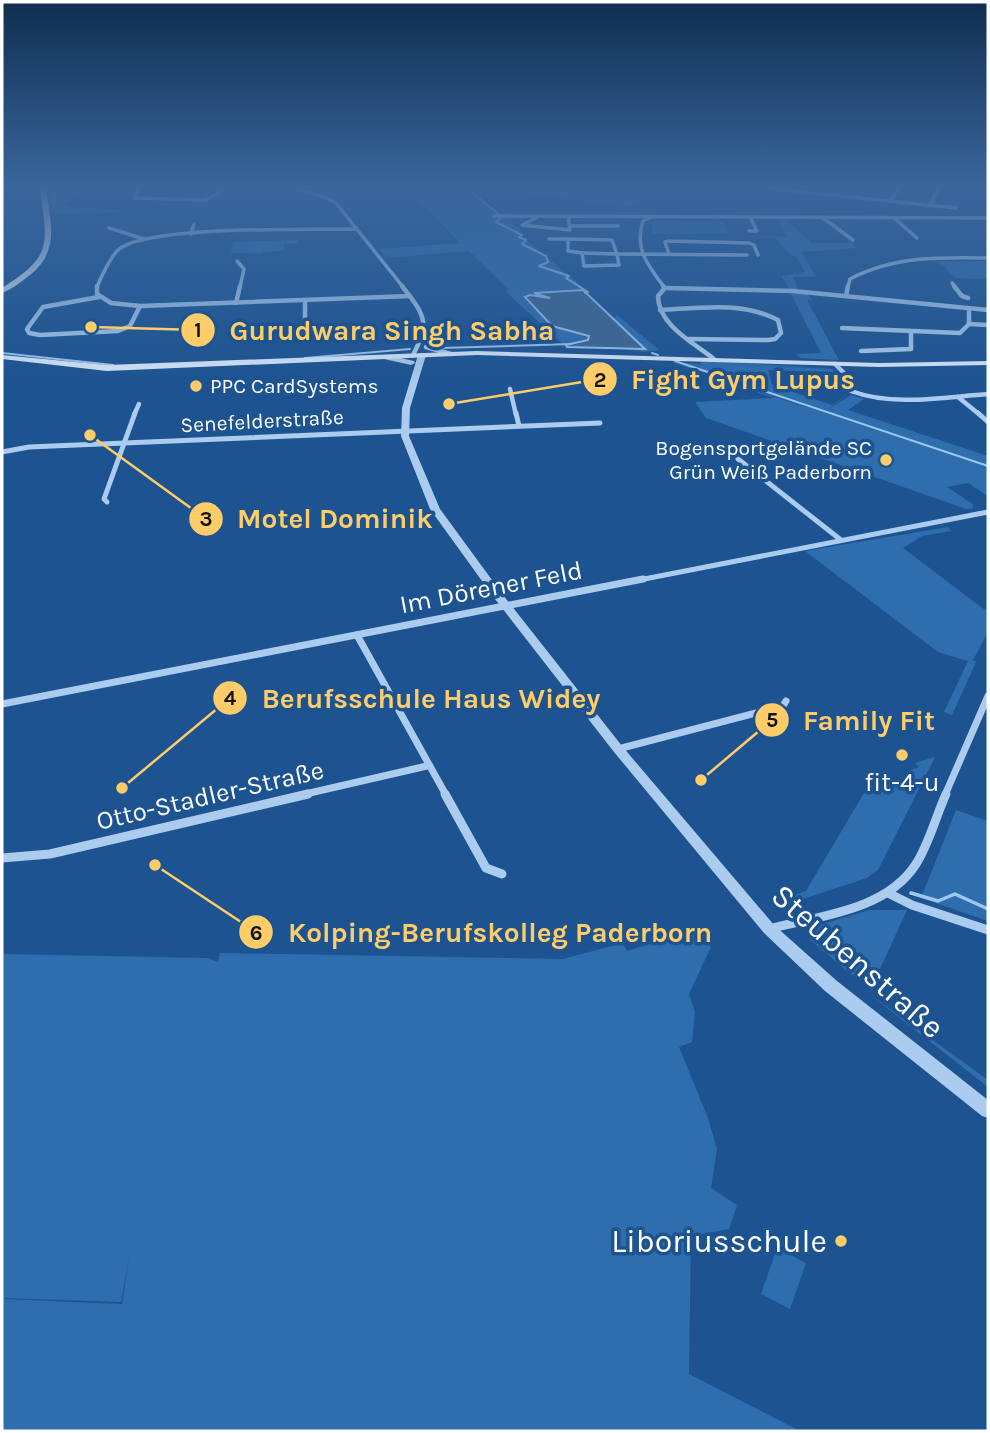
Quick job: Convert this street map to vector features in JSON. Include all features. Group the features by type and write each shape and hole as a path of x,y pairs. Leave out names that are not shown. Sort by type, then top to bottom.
{"main road":[{"path":"2,291 36,266 44,255"},
{"path":"2,357 107,368 448,354 714,359 841,367 988,363"}],"street":[{"path":"99,297 97,286 115,255"},
{"path":"378,255 411,296 424,319 419,357"},
{"path":"582,255 584,266 612,267 619,265 617,255"},
{"path":"642,255 651,272 665,288"},
{"path":"737,255 747,255"},
{"path":"846,296 850,279 877,267 922,260 988,258"},
{"path":"236,303 244,268 237,261"},
{"path":"952,283 962,296 968,298"},
{"path":"714,359 660,310 658,295 665,288 750,288 988,310"},
{"path":"140,306 130,326 118,331 40,335 27,330 43,307 99,297 119,304 140,306 411,296"},
{"path":"304,333 305,301"},
{"path":"660,310 711,309 765,313 778,320 780,333 768,340 690,339"},
{"path":"969,309 969,324"},
{"path":"842,328 960,332 969,324 988,326"},
{"path":"861,351 911,349 911,332"},
{"name":"Steubenstraße","path":"419,357 406,408 404,430 420,477 435,509 507,606 618,748 769,929 831,986 988,1110"},
{"path":"841,367 851,391 866,396 988,394"},
{"path":"510,389 519,426"},
{"path":"957,396 988,422"},
{"path":"107,502 104,499 122,443 139,404"},
{"name":"Senefelderstraße","path":"2,452 29,447 600,424"},
{"path":"738,459 841,540"},
{"name":"Im Dörener Feld","path":"2,704 988,512"},
{"path":"357,635 486,868 502,874"},
{"path":"769,929 888,893 916,864 988,696"},
{"path":"618,748 783,706 786,701"},
{"name":"Otto-Stadler-Straße","path":"2,858 50,854 428,766"},
{"path":"888,893 912,905 988,930"}],"shaded area":[{"path":"384,255 424,255 387,258"},
{"path":"473,255 544,255 578,283 614,319 617,315 659,350 643,352 614,347 644,349 583,290 541,294 553,297 550,298 531,295 526,297 589,336 588,340 583,342 601,346 566,347 505,291 509,290"},
{"path":"791,255 804,255 816,277 793,277 799,291 789,290 782,276 805,272 796,256"},
{"path":"932,261 988,261 988,279 954,278 943,265"},
{"path":"583,290 645,349 567,347 566,345 588,340 589,336 552,326 525,297 530,295 550,298 534,293"},
{"path":"790,292 808,294 812,300 807,300 839,360 801,358 795,354 821,353"},
{"path":"701,361 832,368 723,364 832,369 835,372 768,370 772,385 832,405 848,394 827,410 851,395 864,399 848,410 988,456 988,496 968,483 947,487 974,505 974,508 966,509 706,418 695,402 774,398 665,362 822,412 672,362 701,364"},
{"path":"948,527 951,531 922,536 903,548 985,610 988,603 988,632 973,660 976,662 952,715 944,712 968,661 938,652 805,551"},
{"path":"935,757 878,870 867,878 782,906 770,903 806,891 864,793 914,778 907,771 919,767 915,763"},
{"path":"956,810 988,821 988,921 921,898"},
{"path":"869,910 907,910 874,982 852,975 809,939 816,926"},
{"path":"698,929 711,947 689,994 695,1012 692,1042 679,1047 708,1118 717,1149 711,1188 737,1205 729,1229 691,1236 689,1374 800,1431 2,1431 2,1299 122,1304 130,1253 121,1302 2,1298 2,954 208,958 218,962 220,953 563,959 623,943 627,951"},
{"path":"868,993 988,1080 988,1087"},
{"path":"777,1248 806,1263 790,1309 761,1294"}],"waterway":[{"path":"544,255 548,262 539,266 569,276 566,278 588,292 585,293"},
{"path":"441,348 571,344"},
{"path":"305,358 410,349"},
{"path":"2,353 113,365"},
{"path":"652,353 658,355"},
{"path":"675,361 988,466"},
{"path":"911,893 938,901 955,894 988,909"}],"place":[{"name":"Gurudwara Singh Sabha","path":"91,327"},
{"name":"PPC CardSystems","path":"196,386"},
{"name":"Fight Gym Lupus","path":"449,404"},
{"name":"Motel Dominik","path":"90,435"},
{"name":"Bogensportgelände SC Grün Weiß Paderborn","path":"886,460"},
{"name":"fit-4-u","path":"902,755"},
{"name":"Family Fit","path":"701,780"},
{"name":"Berufsschule Haus Widey","path":"122,788"},
{"name":"Kolping-Berufskolleg Paderborn","path":"155,865"},
{"name":"Liboriusschule","path":"841,1241"}]}
